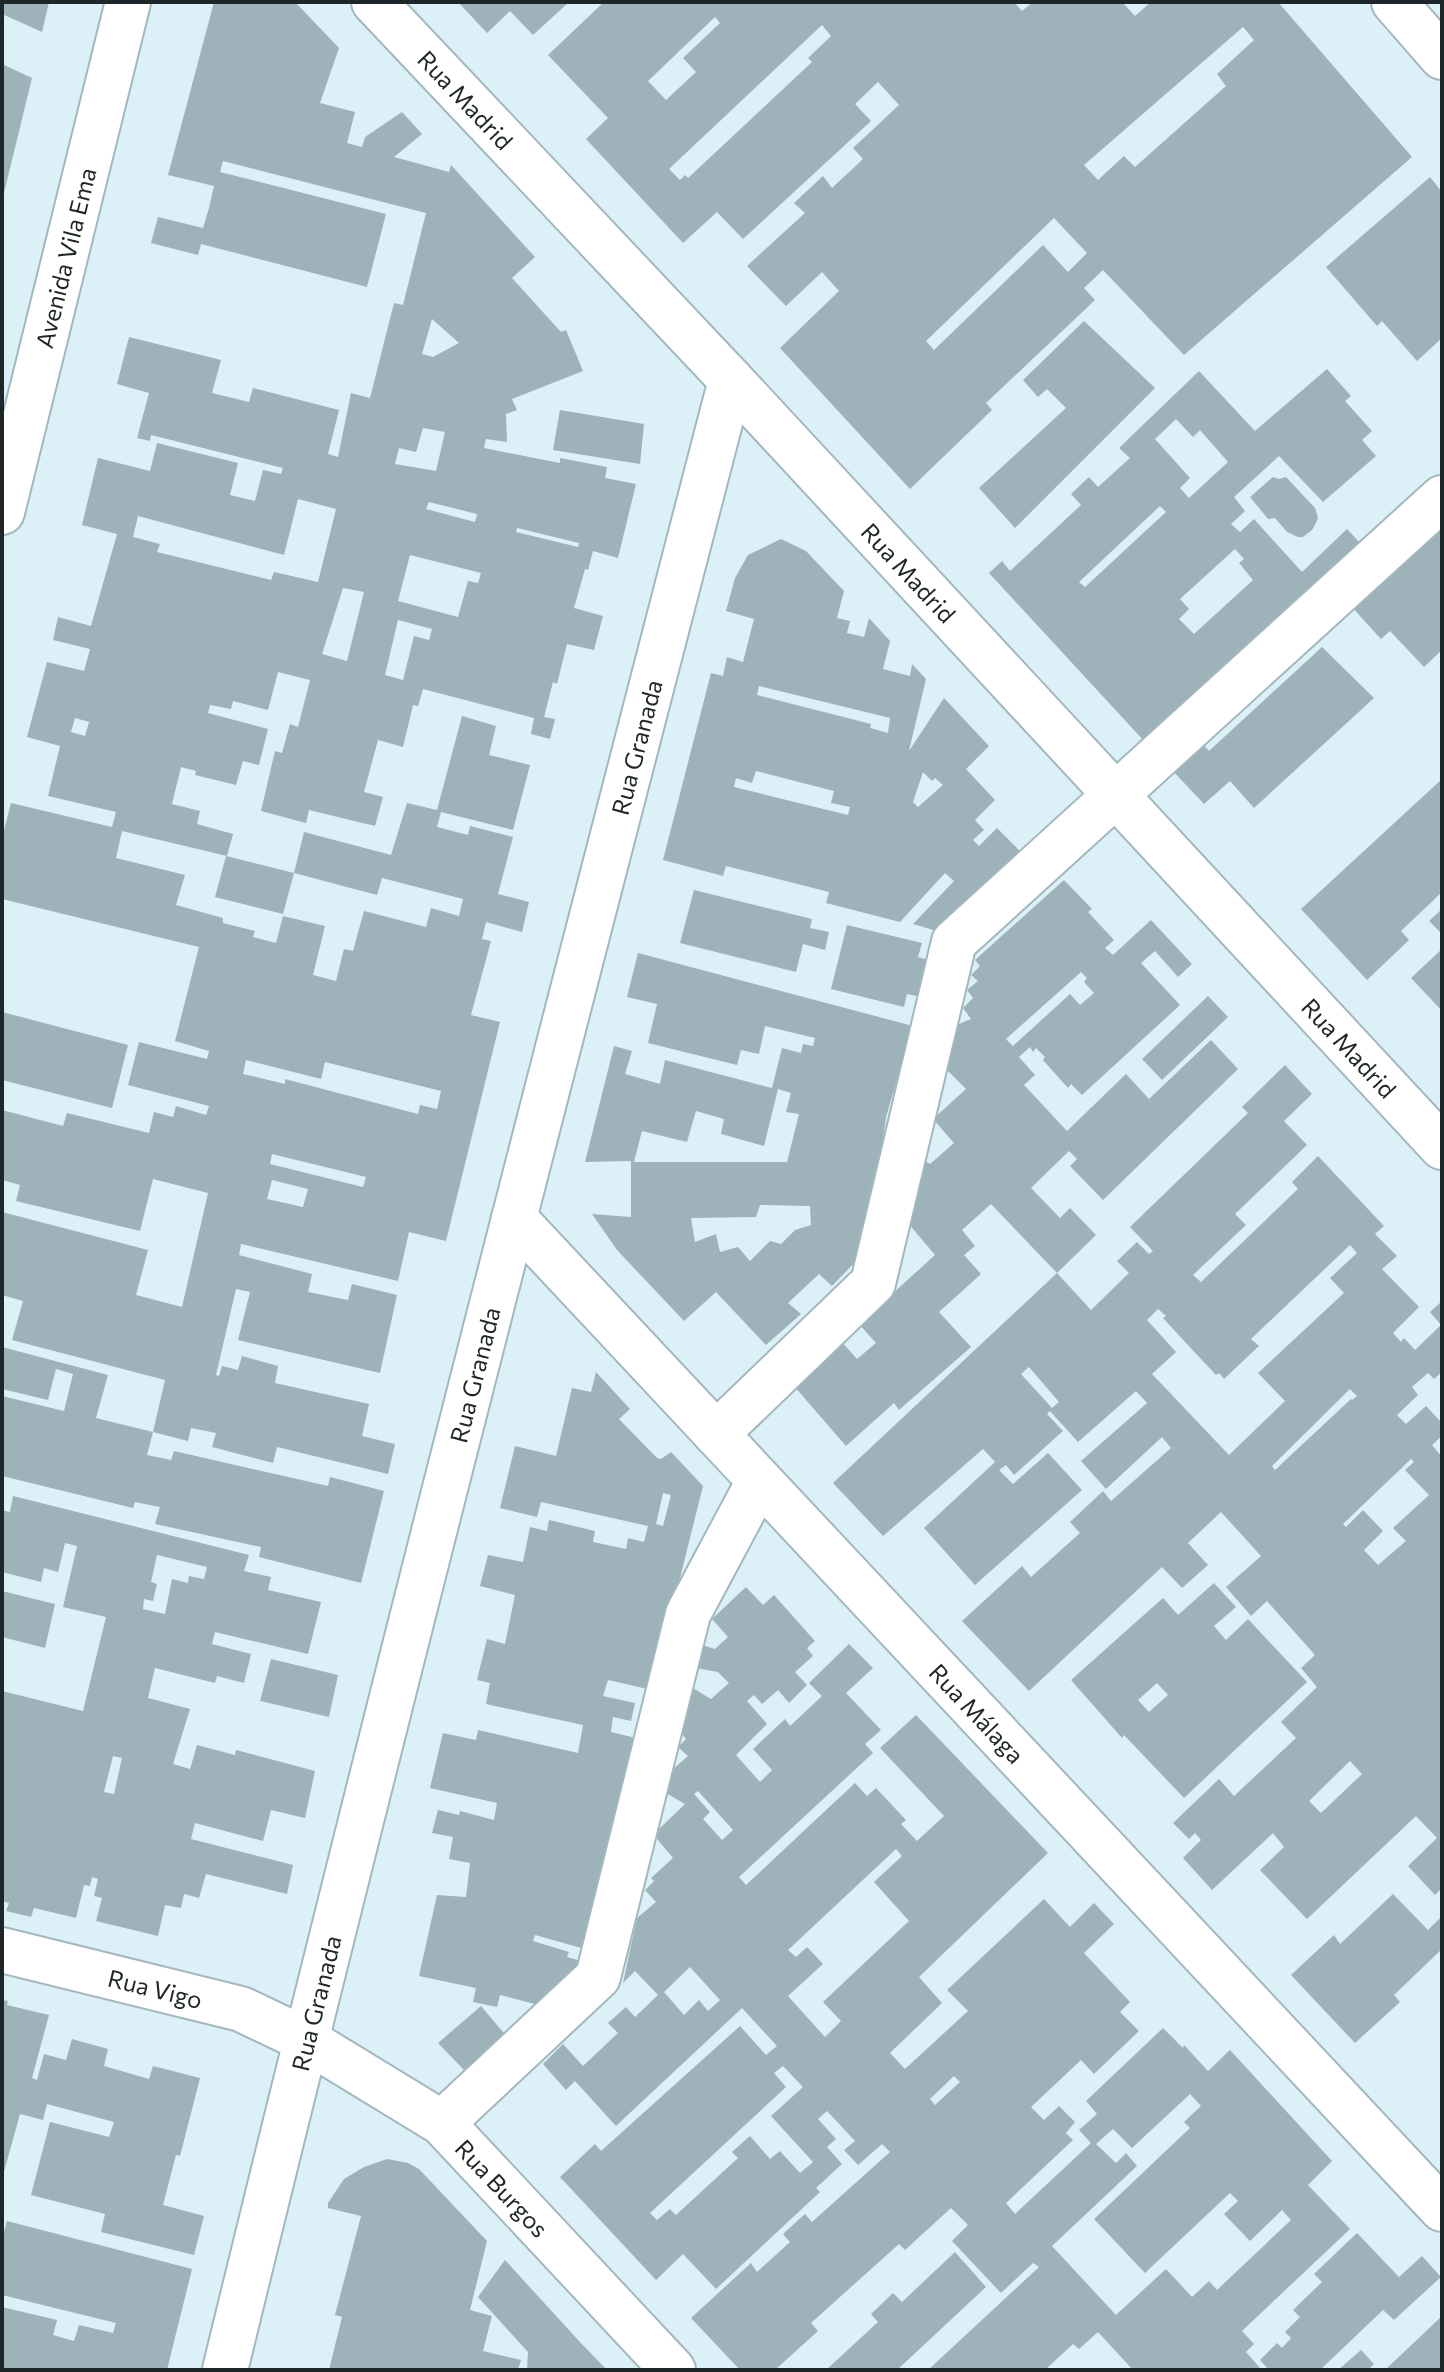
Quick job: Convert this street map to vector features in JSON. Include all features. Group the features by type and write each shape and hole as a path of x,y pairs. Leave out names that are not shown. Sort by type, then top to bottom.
{"street":[{"name":"Avenida Vila Ema","path":"2,512 128,2"},
{"name":"Rua Madrid","path":"374,2 731,380 1442,1147"},
{"path":"1394,2 1442,57"},
{"name":"Rua Granada","path":"225,2370 514,1218 731,380"},
{"path":"716,1434 873,1283 954,942 1442,498"},
{"name":"Rua Málaga","path":"514,1218 1442,2209"},
{"path":"442,2123 598,1977 688,1614 759,1481"},
{"name":"Rua Vigo","path":"2,1950 241,2009 306,2040"},
{"name":"Rua Burgos","path":"306,2040 442,2123 673,2370"}],"building":[{"path":"2,2 49,2 42,32 2,14"},
{"path":"214,2 295,2 339,48 320,103 355,112 347,143 362,147 365,137 402,112 422,134 394,157 449,172 451,165 535,257 512,278 561,332 566,330 583,371 512,399 517,410 506,414 507,442 486,439 484,448 560,463 560,458 607,467 605,478 636,484 618,558 593,551 588,570 585,569 574,608 603,616 594,650 567,644 557,684 553,682 544,717 555,719 550,739 531,734 534,718 423,689 418,706 413,705 403,747 378,740 364,792 383,797 375,826 309,810 306,823 261,811 275,751 282,753 290,724 298,727 310,680 278,672 268,710 233,701 231,709 210,705 208,713 268,729 259,765 243,761 236,785 195,775 196,771 181,767 172,804 200,811 197,824 233,834 227,856 122,831 116,858 185,875 176,905 223,918 223,923 255,931 253,937 276,943 283,916 325,926 313,975 336,981 344,949 353,951 364,911 426,927 431,908 459,916 463,899 382,878 377,895 294,873 304,832 391,855 407,803 437,810 462,716 496,726 489,755 530,765 513,830 441,812 437,827 468,835 470,826 513,837 498,894 529,902 522,932 486,922 482,939 491,941 471,1015 500,1022 446,1241 409,1232 398,1281 241,1244 239,1255 312,1274 308,1292 348,1300 352,1284 397,1295 380,1373 238,1340 250,1292 236,1289 216,1375 219,1376 222,1366 238,1370 242,1356 278,1366 275,1383 369,1404 362,1436 395,1444 388,1474 277,1447 273,1463 212,1447 216,1433 191,1428 188,1441 153,1432 165,1380 12,1340 23,1301 2,1295 2,1212 148,1250 136,1295 182,1307 208,1193 153,1179 140,1231 16,1201 20,1185 2,1180 2,1110 63,1126 67,1113 149,1133 154,1112 173,1117 176,1106 206,1115 209,1106 128,1085 139,1042 207,1059 209,1051 175,1041 199,947 2,899 2,838 11,803 112,827 116,812 48,796 60,746 27,737 47,662 84,671 90,649 53,640 58,617 91,626 117,534 82,525 98,458 150,471 157,443 238,463 230,495 255,501 263,470 281,474 283,468 151,435 150,441 137,438 149,393 117,384 129,337 221,360 212,393 249,402 253,388 339,410 328,454 338,457 351,393 370,398 394,303 403,305 426,213 223,161 220,172 386,214 367,287 201,244 198,255 151,243 158,217 203,228 209,208 214,186 168,175","holes":["432,319 459,343 433,357 422,354","423,428 445,432 436,471 395,464 399,448 416,452","298,499 336,509 318,582 274,572 271,580 157,552 160,544 133,537 138,516 284,555","429,502 477,514 475,522 426,509","517,528 579,543 578,547 516,532","410,555 481,573 478,583 468,581 458,617 398,601","343,588 364,592 347,661 322,654","398,620 432,629 429,640 414,636 403,680 385,675","75,718 89,722 85,736 71,732","246,1060 321,1079 325,1062 441,1091 437,1109 420,1105 418,1114 285,1079 285,1084 243,1074","272,1154 366,1177 363,1187 270,1164","272,1180 308,1189 303,1207 267,1199"]},
{"path":"458,2 569,2 533,35 510,11 487,33"},
{"path":"604,2 1014,2 1022,11 1033,2 1122,2 1135,16 1151,2 1278,2 1412,157 1184,355 1103,270 1084,288 1095,300 986,403 992,410 910,489 780,348 839,291 822,272 786,306 747,266 805,213 794,203 823,176 832,188 863,159 853,148 899,105 878,82 855,104 871,121 743,239 717,212 683,243 586,139 608,118 548,55","holes":["715,17 720,23 683,58 696,72 666,100 648,81","822,25 831,36 808,58 812,62 688,178 685,175 680,180 669,169","1243,27 1254,40 1217,74 1226,86 1135,167 1124,156 1098,180 1084,165","1054,218 1087,253 1068,272 1043,245 934,350 926,341"]},
{"path":"2,64 32,78 3,197 2,197"},
{"path":"1430,177 1442,192 1442,338 1417,361 1382,321 1377,326 1326,267"},
{"path":"1084,321 1155,388 1015,528 979,488 1066,408 1047,389 1038,397 1023,380"},
{"path":"1327,369 1351,396 1345,401 1372,431 1362,440 1376,456 1323,502 1279,456 1234,497 1245,511 1231,524 1240,532 1254,519 1302,572 1347,529 1360,543 1145,742 989,573 1002,561 1010,571 1081,505 1071,494 1089,477 1098,487 1130,458 1119,448 1199,371 1255,431","holes":["1176,419 1193,437 1200,430 1228,462 1189,498 1180,488 1190,478 1155,439","1160,506 1166,512 1085,587 1079,582","1235,549 1244,559 1239,563 1253,580 1194,634 1179,619 1189,609 1180,599"]},
{"path":"560,410 644,424 640,464 553,450"},
{"path":"1273,477 1286,477 1315,508 1316,523 1303,537 1287,532 1275,518 1268,519 1250,497"},
{"path":"1437,522 1442,528 1442,650 1424,667 1390,631 1381,639 1349,604"},
{"path":"781,539 806,551 844,591 837,618 850,621 847,633 864,637 869,618 890,641 883,669 910,676 912,664 926,679 909,751 944,698 989,746 966,769 995,800 975,820 984,830 973,840 979,846 997,828 1022,853 940,932 913,924 954,881 945,873 900,922 826,903 829,892 726,866 723,876 663,860 711,673 723,676 727,657 743,662 754,619 726,611 735,578 748,555","holes":["759,686 890,718 888,733 870,728 871,724 757,695","756,771 834,791 831,803 850,807 848,815 734,787 736,778 752,783","923,772 932,781 935,778 943,785 918,807 913,802"]},
{"path":"1322,647 1374,698 1254,808 1230,781 1204,804 1171,769 1201,742 1209,751"},
{"path":"1442,779 1442,892 1401,931 1409,940 1367,980 1301,909"},
{"path":"226,856 294,873 283,914 215,897"},
{"path":"1064,880 1092,909 1088,912 1114,940 1105,948 1113,955 1151,920 1192,964 1178,977 1155,951 1141,963 1180,1005 1082,1095 1071,1084 1068,1088 1036,1048 1033,1052 1030,1047 1019,1057 1035,1075 1024,1085 1067,1131 1126,1074 1149,1099 1211,1040 1238,1069 1103,1200 1070,1166 1077,1159 1069,1151 1031,1188 1060,1218 1070,1208 1096,1235 1057,1273 991,1204 962,1230 975,1246 964,1255 981,1274 939,1312 971,1347 899,1410 894,1403 846,1446 794,1386 841,1341 857,1359 876,1343 859,1324 935,1255 908,1223 922,1159 930,1164 954,1143 933,1119 966,1089 944,1067 954,1026 971,1019 963,1008 973,998 967,990 978,981 971,975 980,966 975,960","holes":["1081,972 1087,978 1084,982 1094,993 1080,1005 1070,994 1013,1046 1006,1039"]},
{"path":"694,890 812,919 810,928 829,932 825,950 803,944 796,972 680,943"},
{"path":"1442,909 1442,934 1429,921"},
{"path":"847,925 922,943 918,957 932,961 921,997 907,994 904,1007 831,989"},
{"path":"1442,949 1442,1011 1411,978"},
{"path":"638,953 913,1026 886,1117 860,1257 832,1286 819,1274 788,1303 801,1314 766,1345 716,1292 684,1321 617,1250 592,1214 631,1217 631,1161 585,1162 614,1046 632,1051 625,1074 660,1084 665,1060 772,1088 782,1048 801,1053 803,1044 813,1046 815,1038 765,1026 759,1054 741,1050 737,1065 648,1043 657,1004 627,997","holes":["778,1089 791,1093 786,1112 799,1114 787,1162 634,1162 642,1131 687,1142 696,1111 724,1119 721,1134 764,1146","760,1205 810,1206 811,1225 795,1230 781,1244 770,1241 750,1261 738,1247 720,1252 716,1234 695,1242 691,1218 756,1217"]},
{"path":"1208,996 1228,1017 1162,1080 1142,1059"},
{"path":"2,1012 128,1045 112,1108 2,1080"},
{"path":"1285,1065 1312,1094 1284,1121 1307,1145 1235,1214 1246,1225 1193,1275 1201,1282 1298,1189 1292,1182 1318,1156 1384,1226 1375,1234 1397,1256 1382,1269 1419,1307 1393,1333 1401,1342 1404,1338 1415,1350 1441,1325 1430,1312 1442,1301 1442,1372 1434,1379 1428,1373 1412,1387 1418,1395 1397,1415 1406,1424 1426,1406 1442,1423 1442,1436 1432,1445 1442,1457 1442,1888 1435,1895 1408,1866 1437,1838 1416,1816 1307,1919 1260,1870 1284,1847 1273,1833 1212,1890 1183,1858 1201,1840 1195,1833 1189,1839 1173,1823 1219,1779 1234,1796 1296,1738 1281,1722 1317,1687 1301,1668 1315,1655 1267,1601 1251,1616 1226,1587 1261,1556 1221,1512 1188,1543 1208,1565 1182,1588 1162,1567 1029,1691 962,1621 1022,1566 1031,1577 1080,1533 1070,1522 1103,1491 1111,1501 1171,1448 1162,1437 1106,1489 1081,1461 1147,1403 1136,1391 1078,1442 1050,1411 1047,1414 1063,1431 1014,1475 1006,1465 999,1470 1013,1484 1048,1453 1082,1490 975,1585 924,1528 995,1462 983,1449 883,1536 833,1483 1057,1273 1091,1310 1129,1273 1117,1261 1137,1242 1149,1254 1153,1251 1130,1227 1248,1113 1242,1107","holes":["1350,1245 1357,1253 1330,1278 1344,1293 1258,1373 1285,1401 1229,1455 1152,1374 1176,1352 1147,1320 1158,1309 1216,1375 1219,1373 1224,1379 1259,1346 1251,1339","1029,1367 1059,1402 1052,1408 1021,1374","1350,1389 1357,1396 1275,1470 1272,1466","1411,1459 1414,1462 1405,1470 1429,1495 1393,1528 1406,1541 1378,1565 1364,1550 1383,1531 1363,1510 1346,1527 1343,1524","1350,1761 1362,1774 1321,1813 1309,1801"]},
{"path":"2,1347 108,1375 96,1418 153,1432 147,1455 171,1460 174,1451 328,1486 330,1477 384,1491 361,1583 259,1557 261,1547 155,1524 160,1507 135,1502 133,1508 2,1476 2,1396 64,1411 73,1374 56,1369 48,1400 2,1389"},
{"path":"596,1372 630,1409 619,1419 657,1458 661,1459 671,1452 703,1486 652,1690 608,1680 603,1696 635,1703 631,1721 613,1717 611,1732 640,1739 585,1949 535,1935 533,1941 569,1952 567,1957 581,1961 574,1984 546,2007 500,1995 497,2007 473,2002 476,1988 419,1976 437,1895 466,1897 470,1863 449,1859 453,1837 432,1833 438,1810 459,1815 460,1811 494,1820 497,1803 430,1788 443,1733 476,1740 478,1730 578,1753 583,1725 486,1704 490,1683 477,1680 487,1639 505,1644 515,1595 480,1586 488,1555 523,1562 530,1527 547,1531 549,1520 595,1531 593,1542 626,1549 628,1538 644,1542 648,1526 541,1502 537,1517 500,1508 515,1446 556,1456 572,1388 591,1392","holes":["663,1493 671,1495 663,1526 656,1524"]},
{"path":"13,1496 249,1555 244,1571 271,1577 268,1590 321,1602 308,1654 215,1632 212,1644 251,1654 244,1683 217,1676 215,1683 155,1668 148,1698 190,1709 173,1764 190,1769 197,1745 235,1755 236,1750 315,1771 305,1818 271,1810 263,1841 195,1823 191,1839 293,1865 287,1894 206,1874 199,1898 184,1894 181,1908 165,1905 158,1936 96,1921 102,1898 94,1896 98,1879 92,1877 90,1886 84,1885 76,1918 34,1908 31,1917 6,1911 9,1903 2,1901 2,1691 83,1711 106,1617 63,1607 77,1546 65,1543 58,1572 44,1568 41,1582 2,1572 2,1510 10,1512","holes":["157,1555 207,1567 204,1579 189,1576 188,1583 172,1579 165,1614 143,1609 144,1599 153,1601 157,1584 151,1582","113,1756 122,1758 114,1794 104,1792"]},
{"path":"1214,1583 1236,1607 1214,1626 1226,1640 1248,1619 1307,1682 1184,1798 1124,1735 1122,1738 1071,1680 1163,1598 1178,1615","holes":["1157,1683 1168,1695 1149,1712 1138,1700"]},
{"path":"746,1587 763,1605 774,1595 815,1641 807,1648 813,1656 795,1672 807,1685 789,1703 778,1690 762,1704 754,1695 747,1701 767,1724 736,1755 760,1782 772,1770 753,1749 785,1719 790,1726 822,1696 809,1683 849,1644 873,1668 846,1693 881,1730 865,1744 873,1753 739,1877 746,1885 855,1783 867,1796 876,1788 906,1820 901,1824 917,1841 944,1816 880,1748 916,1715 1048,1853 919,1977 942,2003 890,2053 905,2069 968,2011 947,1990 1044,1899 1070,1927 1094,1903 1114,1924 1084,1953 1130,2002 1120,2012 1139,2031 1094,2074 1081,2060 1031,2107 1044,2120 1059,2106 1075,2122 1066,2133 1073,2140 1006,2203 1015,2214 1091,2143 1079,2130 1097,2114 1086,2101 1163,2028 1208,2071 1230,2050 1332,2161 1308,2185 1350,2229 1242,2331 1254,2344 1246,2352 1260,2370 1133,2370 1098,2332 1079,2349 1073,2344 1045,2370 928,2370 1039,2267 1033,2263 1001,2293 952,2241 968,2225 951,2208 905,2250 899,2244 811,2323 818,2331 775,2370 740,2370 691,2318 751,2263 757,2272 790,2242 783,2234 805,2214 812,2222 890,2152 882,2144 858,2165 844,2150 855,2141 827,2111 818,2119 836,2139 827,2147 842,2164 816,2188 820,2192 716,2289 683,2254 656,2280 560,2177 595,2144 601,2151 740,2026 766,2055 777,2046 742,2008 616,2126 575,2081 566,2090 543,2064 563,2044 583,2066 618,2033 608,2023 626,2007 635,2017 658,1995 635,1971 623,1983 637,1918 656,1902 645,1890 654,1881 651,1878 673,1858 657,1839 659,1829 685,1804 666,1793 672,1770 688,1756 678,1747 686,1739 681,1733 691,1687 711,1699 729,1683 718,1672 696,1668 702,1645 715,1649 728,1637 712,1619","holes":["698,1791 733,1830 722,1840 703,1819 710,1812 694,1794","896,1849 902,1856 874,1882 909,1921 823,2002 841,2021 825,2037 788,1996 823,1964 807,1947 796,1957 788,1950","690,1967 720,2000 708,2011 699,2000 684,2015 664,1992","783,2066 803,2087 771,2116 813,2162 800,2173 780,2151 770,2159 750,2136 732,2152 738,2158 676,2215 670,2209 657,2220 650,2213 786,2087 774,2073","954,2076 960,2082 935,2105 930,2099","1190,2094 1201,2106 1184,2122 1190,2128 1094,2219 1145,2273 1230,2193 1238,2201 1224,2214 1250,2241 1282,2210 1291,2220 1217,2290 1209,2281 1192,2297 1166,2269 1116,2315 1052,2246 1137,2166 1126,2153 1116,2163 1096,2144 1113,2129 1132,2148"]},
{"path":"2,1591 55,1604 45,1648 2,1637"},
{"path":"271,1659 338,1675 329,1717 260,1701"},
{"path":"1393,1894 1428,1930 1442,1916 1442,1949 1394,1995 1400,2002 1355,2043 1291,1975 1334,1935 1340,1944"},
{"path":"2,2000 8,2001 7,2005 49,2015 32,2078 37,2080 44,2054 66,2060 72,2039 108,2049 104,2066 149,2079 153,2066 200,2078 180,2156 176,2155 163,2205 204,2216 194,2255 101,2232 105,2214 31,2195 50,2122 109,2137 114,2122 47,2104 43,2120 20,2114 2,2179"},
{"path":"481,2006 508,2038 464,2070 438,2043"},
{"path":"387,2159 408,2163 419,2169 487,2241 470,2310 492,2316 483,2351 521,2360 518,2370 329,2370 342,2317 335,2315 361,2216 328,2208 328,2203 344,2179 364,2167"},
{"path":"7,2221 192,2269 167,2370 2,2370 2,2307 57,2320 53,2335 74,2341 79,2325 113,2333 116,2323 2,2295 2,2239"},
{"path":"1357,2233 1399,2277 1422,2256 1441,2277 1394,2320 1383,2310 1320,2370 1269,2370 1260,2360 1277,2343 1282,2348 1291,2338 1285,2332 1300,2317 1293,2310 1322,2282 1314,2274"},
{"path":"955,2252 986,2287 897,2370 826,2370 878,2322 871,2314 893,2293 902,2302"},
{"path":"505,2260 607,2370 527,2370 528,2352 478,2297"},
{"path":"1442,2316 1442,2370 1385,2370"},
{"path":"1361,2350 1374,2364 1368,2370 1338,2370"}]}
